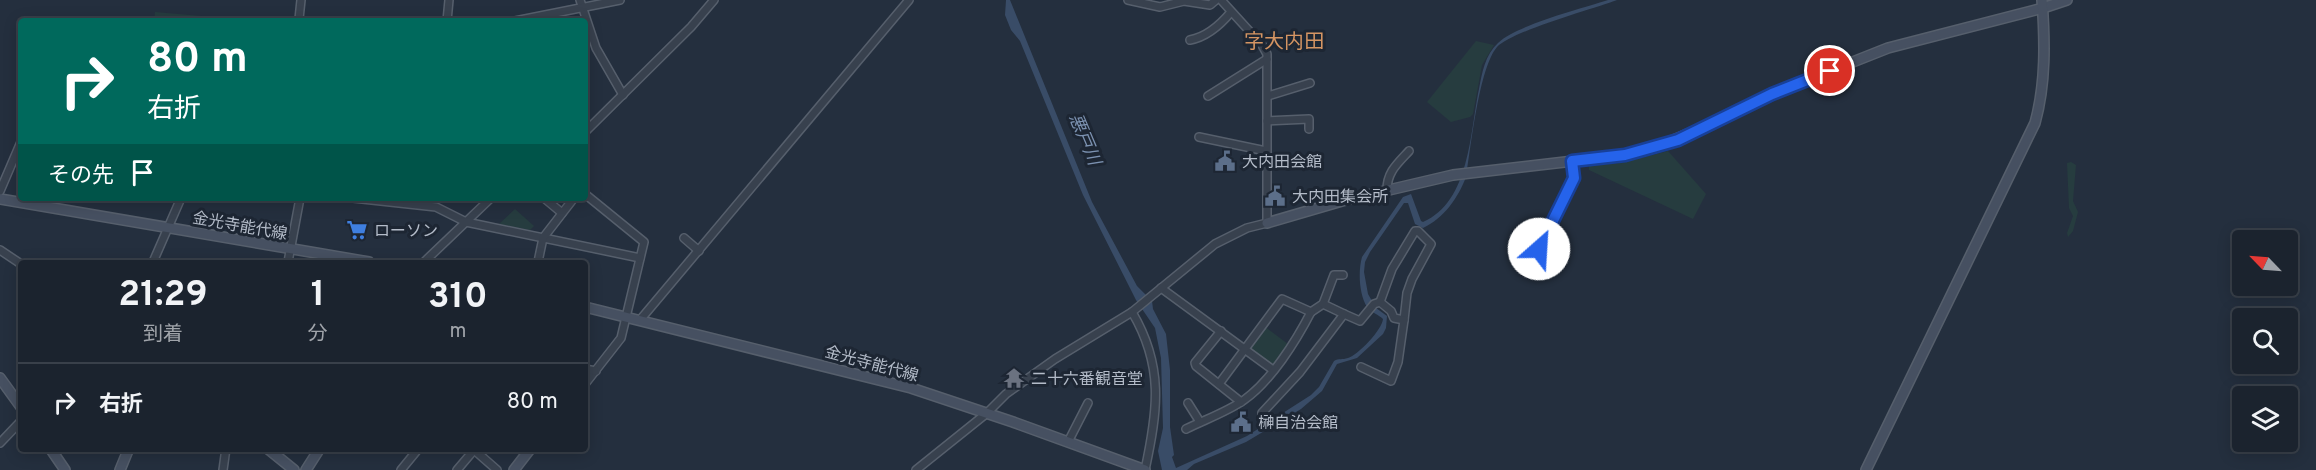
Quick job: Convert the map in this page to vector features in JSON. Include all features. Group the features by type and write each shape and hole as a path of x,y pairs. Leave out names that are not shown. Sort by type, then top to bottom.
{"street":[{"path":"299,18 301,0"},
{"path":"447,18 449,0"},
{"path":"527,18 581,4 620,0"},
{"path":"588,129 691,27 714,0"},
{"path":"640,320 909,0"},
{"path":"1128,0 1160,8 1184,1 1210,5 1218,0 1262,45 1267,59 1267,223"},
{"path":"916,470 987,413 1006,394 1055,359 1132,312 1201,254 1227,236 1342,201 1452,175 1625,155 1657,147 1699,130 1772,94 1888,48 2042,4 2067,0"},
{"path":"1866,470 2035,123 2041,102 2044,74 2042,4"},
{"path":"1190,40 1196,39 1221,24 1231,12"},
{"path":"588,25 596,48 623,95"},
{"path":"1208,96 1267,59"},
{"path":"1268,96 1310,82"},
{"path":"1268,121 1309,119 1309,129"},
{"path":"1199,137 1266,151"},
{"path":"0,191 18,149"},
{"path":"1387,190 1389,173 1409,151"},
{"path":"1539,249 1574,178 1572,161"},
{"path":"588,196 644,242 621,338 588,380"},
{"name":"金光寺能代線","path":"0,199 357,260"},
{"path":"154,260 180,201"},
{"path":"288,260 299,201"},
{"path":"381,201 436,207 466,222 640,258"},
{"path":"436,207 437,201"},
{"path":"426,260 487,201"},
{"path":"548,201 562,213"},
{"path":"538,260 543,238 572,201"},
{"path":"1323,304 1360,321 1377,303 1392,269 1415,231 1418,231 1431,244 1407,293 1398,362 1391,381 1361,367"},
{"path":"684,238 699,251"},
{"path":"0,250 18,262"},
{"path":"1186,429 1241,402 1273,370 1303,329 1311,312 1323,304 1334,275 1343,275"},
{"path":"1161,288 1246,348 1273,370"},
{"path":"1219,384 1282,299 1311,312"},
{"path":"1377,303 1391,311 1394,318 1404,320"},
{"name":"金光寺能代線","path":"588,307 911,388 1145,470"},
{"path":"1132,312 1144,332 1153,360 1153,432 1145,470"},
{"path":"1262,413 1299,372 1344,314"},
{"path":"1221,331 1195,363 1241,402"},
{"path":"588,370 596,371"},
{"path":"0,378 18,403"},
{"path":"1068,442 1088,403"},
{"path":"1188,403 1200,422"},
{"path":"0,442 18,424"},
{"path":"53,452 65,470"},
{"path":"120,470 127,452"},
{"path":"223,470 225,452"},
{"path":"272,452 294,470"},
{"path":"306,470 317,452"},
{"path":"401,470 416,452"},
{"path":"457,470 471,452"},
{"path":"476,452 497,470"},
{"path":"514,470 528,452"}],"green space":[{"path":"155,12 214,18 154,18"},
{"path":"1476,41 1494,45 1482,65 1473,114 1451,122 1427,102"},
{"path":"1668,151 1706,194 1693,219 1589,170 1589,165 1620,163"},
{"path":"2071,162 2076,165 2073,201 2078,212 2073,231 2068,237 2067,233 2073,216 2069,208 2067,163"},
{"path":"515,209 534,226 530,230 499,224"},
{"path":"1264,326 1288,344 1276,363 1269,363 1250,349"}],"water":[{"path":"1006,0 1010,0 1092,202 1137,286 1152,301 1153,309 1166,334 1170,370 1170,427 1174,455 1172,457 1176,468 1247,436 1311,395 1319,387 1334,361 1352,356 1374,335 1383,319 1367,307 1362,296 1360,276 1362,257 1403,197 1411,194 1423,222 1439,212 1450,199 1459,182 1470,145 1480,83 1485,65 1490,53 1498,43 1519,30 1550,18 1608,0 1617,0 1535,27 1497,47 1485,72 1473,128 1466,177 1459,192 1444,213 1423,228 1415,224 1408,203 1404,203 1365,262 1364,272 1368,294 1376,308 1387,316 1383,334 1357,358 1337,364 1322,391 1301,409 1246,442 1194,464 1187,470 1162,470 1158,451 1163,428 1161,358 1155,328 1136,300 1083,195 1020,41 1011,30 1005,15"}],"place":[{"name":"大内田会館","path":"1225,161"},
{"name":"大内田集会所","path":"1275,196"},
{"name":"ローソン","path":"357,230"},
{"name":"二十六番観音堂","path":"1014,378"},
{"name":"榊自治会館","path":"1241,422"}],"district":[{"name":"字大内田","path":"1284,41"}],"route":[{"path":"1539,249 1574,178 1572,161 1625,155 1678,140 1772,94 1830,71"}],"water label":[{"name":"悪戸川","path":"1085,139"}]}
